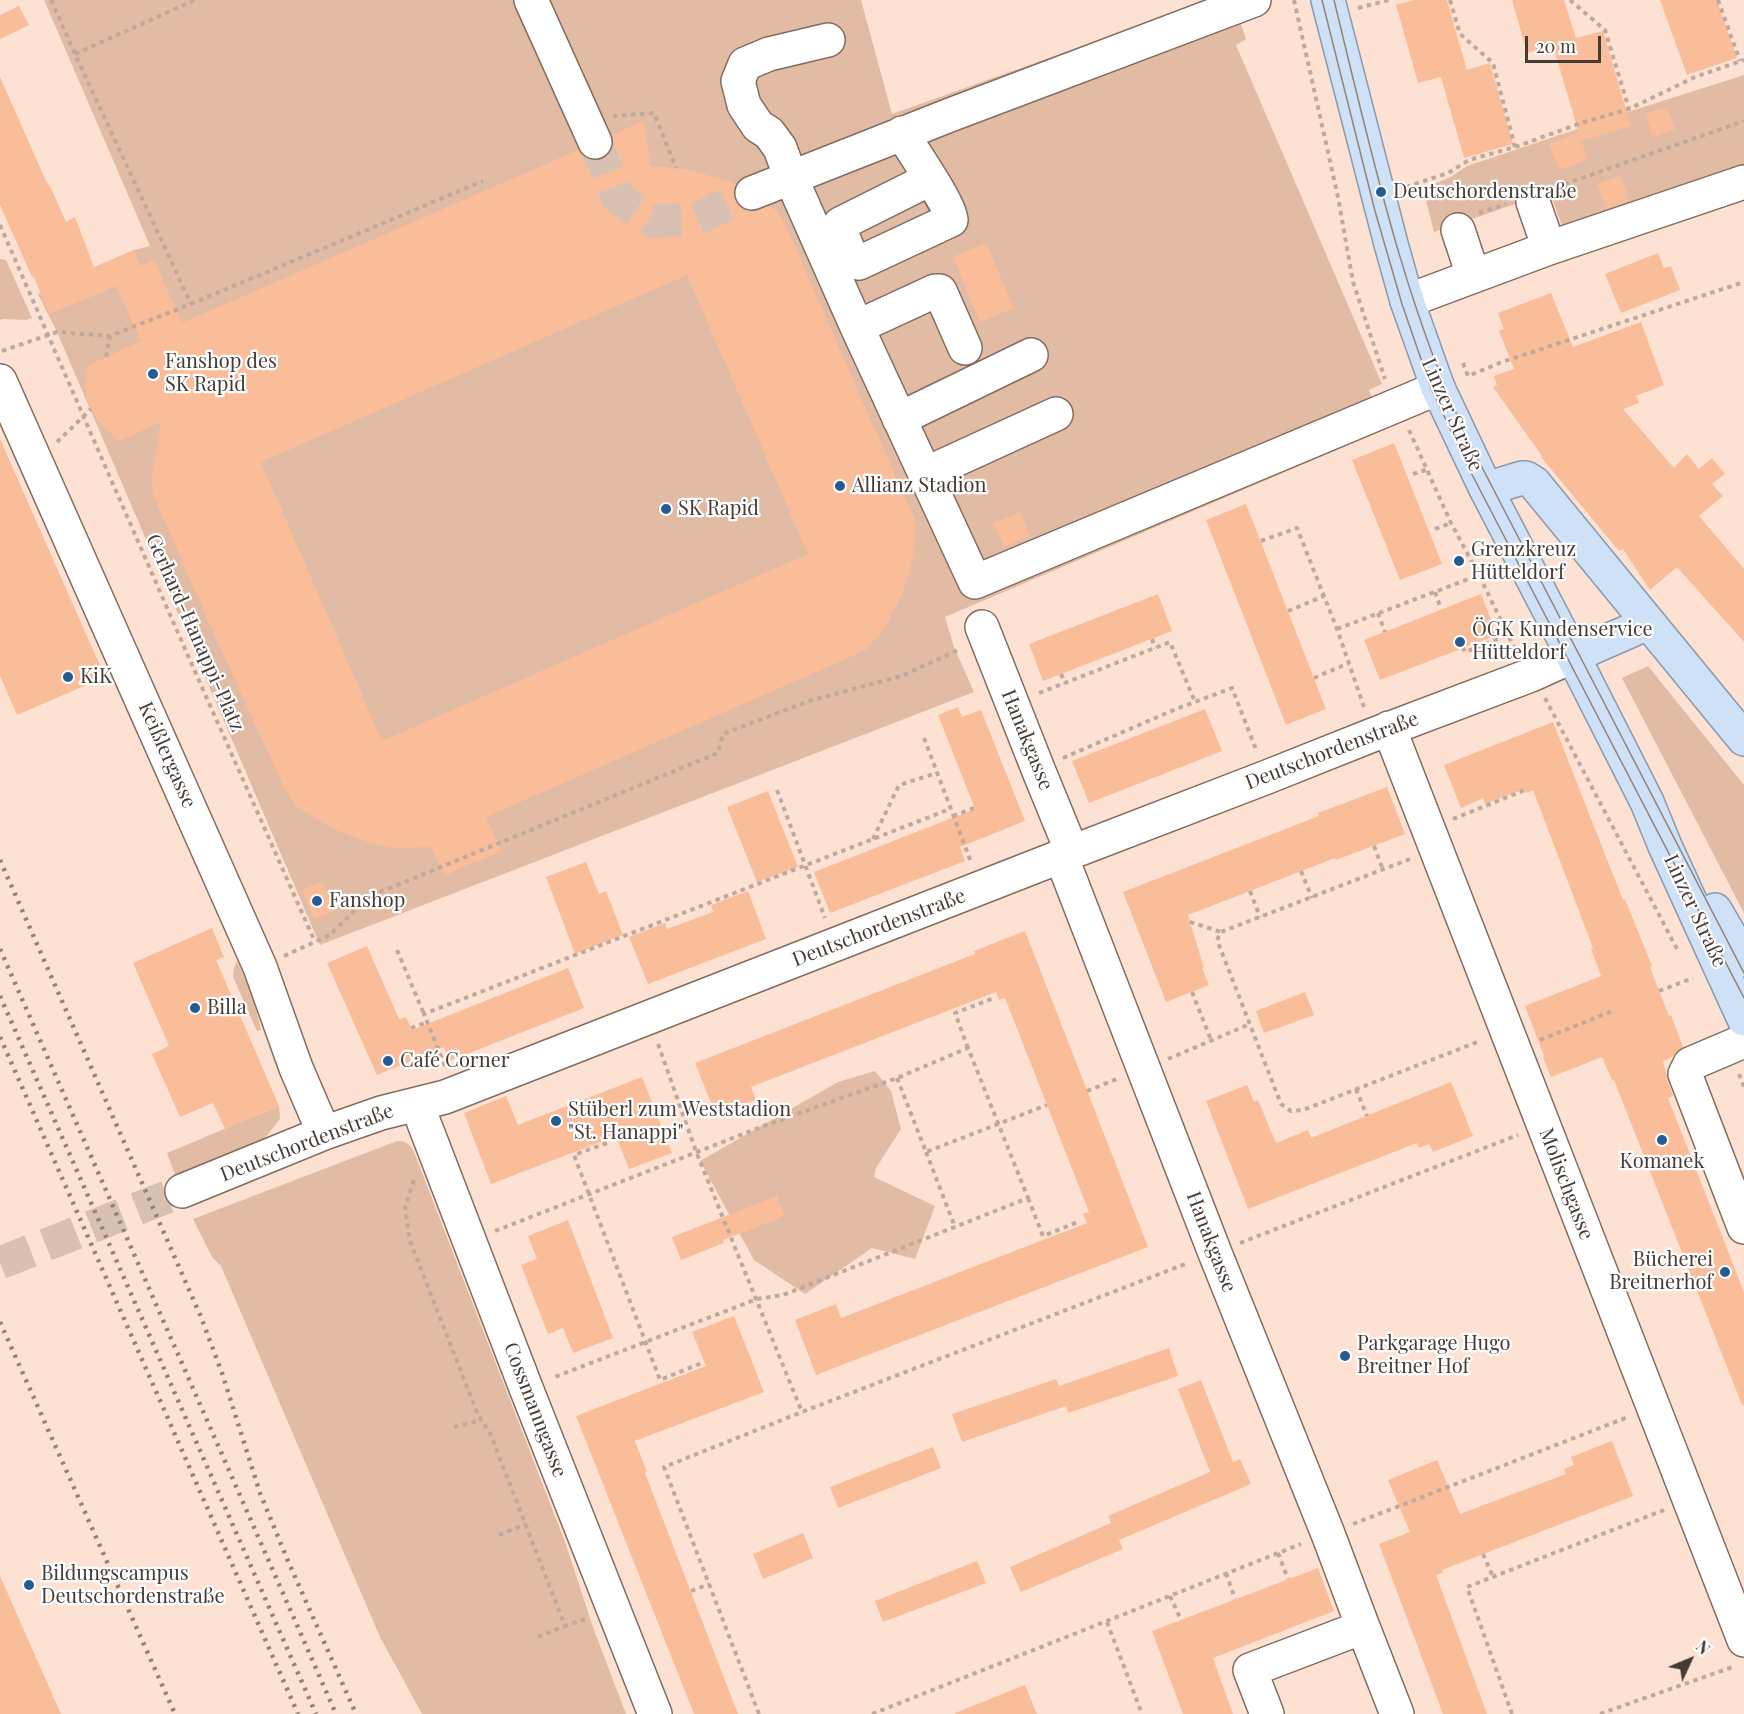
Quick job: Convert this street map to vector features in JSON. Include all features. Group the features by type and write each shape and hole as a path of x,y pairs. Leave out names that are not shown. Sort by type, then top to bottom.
{"main road":[{"name":"Linzer Straße","path":"1328,0 1377,196 1407,301 1438,388 1486,489 1647,802 1744,1019"},
{"path":"1486,489 1518,479 1530,480 1744,739"},
{"path":"1573,656 1648,623"},
{"name":"Linzer Straße","path":"1647,802 1676,841 1744,960"}],"street":[{"path":"531,0 599,129"},
{"path":"752,193 902,133 1254,0"},
{"path":"828,39 769,54 745,64 738,81 744,105 758,126 769,133 780,147 791,178 857,327 975,582 1438,388"},
{"path":"902,133 930,179"},
{"path":"1407,301 1549,248 1744,182"},
{"path":"1532,197 1549,248"},
{"path":"1468,222 1473,275"},
{"path":"857,327 935,291 940,291 965,348"},
{"path":"899,419 1032,356"},
{"name":"Keißlergasse","path":"0,381 260,967 296,1068 324,1133"},
{"path":"925,474 1056,414"},
{"name":"Hanakgasse","path":"982,627 1038,769 1067,854 1215,1253 1328,1534 1397,1714"},
{"name":"Deutschordenstraße","path":"182,1191 324,1133 381,1113 445,1097 1531,675 1573,656"},
{"name":"Molischgasse","path":"1382,731 1432,838 1744,1640"},
{"path":"1647,802 1744,985"},
{"path":"1737,1044 1690,1064 1685,1074 1744,1227"},
{"name":"Cossmanngasse","path":"418,1105 526,1388 655,1714"},
{"path":"1267,1714 1250,1670 1363,1627"}],"path":[{"path":"51,0 191,304"},
{"path":"75,54 195,0"},
{"path":"1294,0 1338,197"},
{"path":"1450,0 1460,34 1493,63 1515,147"},
{"path":"1570,0 1605,30 1629,109"},
{"path":"1377,196 1441,176 1469,160 1629,109 1695,77 1742,60 1718,0"},
{"path":"599,129 654,113 676,168"},
{"path":"1468,222 1744,121"},
{"path":"0,352 57,332 110,336 483,181"},
{"name":"Gerhard-Hanappi-Platz","path":"0,225 315,942"},
{"path":"1460,356 1468,376 1502,362 1744,282"},
{"path":"106,357 110,336"},
{"path":"1413,474 1426,470"},
{"path":"1435,529 1451,523"},
{"path":"1261,542 1297,528 1349,663 1382,731"},
{"path":"1337,629 1479,575 1508,635 1547,701 1682,957"},
{"path":"1435,591 1441,609"},
{"path":"1288,611 1324,597"},
{"path":"1378,613 1385,632"},
{"path":"260,967 330,935 368,897 718,753 723,734 809,701 902,676 956,651 982,627"},
{"path":"1463,647 1465,652 1508,635"},
{"path":"1152,639 1155,648"},
{"path":"1012,704 1170,642 1194,702"},
{"path":"1314,678 1349,663"},
{"path":"1061,674 1065,683"},
{"path":"1038,769 1090,745 1232,688 1267,777"},
{"path":"924,738 981,888"},
{"path":"1090,745 1093,753"},
{"path":"873,839 899,785 937,773"},
{"path":"777,790 835,944"},
{"path":"1190,922 1221,932 1312,898 1383,870 1432,838 1525,790"},
{"path":"953,816 974,808"},
{"path":"424,1014 950,809"},
{"path":"1374,846 1383,870"},
{"path":"1301,871 1312,898"},
{"path":"1250,891 1260,917"},
{"path":"1221,932 1217,940 1281,1104 1291,1111 1303,1110 1356,1089 1510,1040 1615,1010"},
{"path":"397,950 448,1075"},
{"path":"1659,991 1693,978 1698,988"},
{"path":"1192,992 1211,1040"},
{"path":"994,998 955,1013 968,1048 1043,1236 1080,1221"},
{"path":"648,1018 697,1154 802,1412"},
{"path":"411,1028 427,1022"},
{"path":"1737,1044 1744,1087"},
{"path":"470,1241 761,1127 897,1078 968,1048"},
{"path":"897,1078 955,1227"},
{"path":"1356,1089 1367,1116"},
{"path":"926,1152 1047,1106"},
{"path":"759,1714 664,1467 1544,1125"},
{"path":"607,1143 574,1155 660,1380 704,1362"},
{"path":"416,1176 405,1207 410,1241 478,1415 490,1433 565,1626"},
{"path":"526,1388 757,1299 783,1295 1028,1198"},
{"path":"872,1714 1653,1407"},
{"path":"454,1427 482,1420"},
{"path":"1512,1714 1467,1587 1690,1500"},
{"path":"499,1535 526,1524"},
{"path":"1278,1553 1288,1579"},
{"path":"1483,1554 1493,1577"},
{"path":"1226,1573 1235,1599"},
{"path":"691,1592 710,1584"},
{"path":"1170,1596 1181,1620"},
{"path":"538,1637 614,1609"},
{"path":"1107,1622 1142,1714"},
{"path":"1600,1714 1744,1663"},
{"path":"892,1706 895,1714"}],"shaded area":[{"name":"SK Rapid","path":"44,0 861,0 892,114 1211,0 1239,18 1246,39 1236,45 1382,384 1369,390 1386,429 945,617 954,647 974,692 320,945 57,332 38,294 134,250 150,246"},
{"path":"1744,75 1744,169 1564,232 1550,192 1434,232 1423,188 1449,178 1467,166"},
{"path":"0,259 6,260 32,318 0,320"},
{"path":"1648,666 1744,785 1744,913 1622,678"},
{"path":"237,961 252,993 261,1030 257,1031 233,977"},
{"path":"875,1071 891,1091 901,1129 876,1168 874,1177 935,1206 915,1259 872,1248 805,1294 754,1260 700,1161 838,1082"},
{"path":"279,1106 280,1119 265,1138 256,1144 176,1177 167,1153"},
{"path":"397,1141 407,1144 414,1152 565,1542 594,1630 626,1714 422,1714 380,1637 221,1266 212,1257 193,1219"}],"building":[{"path":"1414,0 1447,0 1467,70 1490,63 1513,144 1464,158 1441,77 1418,83 1396,5"},
{"path":"1512,0 1564,0 1576,38 1603,31 1631,126 1581,141 1553,45 1527,53"},
{"path":"1660,0 1717,0 1737,58 1687,75"},
{"path":"19,6 29,25 0,39 0,15"},
{"name":"Allianz Stadion","path":"0,77 66,222 75,217 94,267 134,250 141,266 154,260 182,323 578,150 585,158 594,161 602,159 610,152 614,143 612,135 643,121 651,166 686,169 728,181 736,185 733,191 734,199 741,208 750,212 770,206 777,211 785,224 915,521 915,545 902,594 884,629 866,650 486,817 502,851 445,876 430,847 393,848 370,843 331,828 296,806 286,792 153,494 152,478 161,422 119,441 99,422 88,405 85,384 87,366 141,341 117,286 49,314 0,205","holes":["687,275 808,554 382,741 261,462"]},
{"path":"1667,107 1675,130 1653,137 1645,114"},
{"path":"1578,133 1588,159 1559,170 1549,144"},
{"path":"1621,176 1629,201 1605,209 1597,184"},
{"path":"986,243 1014,308 980,322 953,257"},
{"path":"1658,253 1664,268 1671,266 1680,290 1621,313 1605,274"},
{"path":"1551,293 1573,347 1641,322 1664,385 1636,396 1639,403 1623,409 1674,468 1687,454 1699,469 1712,458 1725,474 1712,484 1723,496 1699,516 1744,569 1744,642 1677,567 1650,590 1623,549 1619,551 1541,457 1493,387 1497,385 1494,376 1514,369 1499,331 1504,329 1498,313"},
{"path":"0,439 105,677 17,715 0,676"},
{"path":"1394,443 1442,564 1400,580 1352,460"},
{"path":"1246,504 1326,709 1286,725 1206,520"},
{"path":"1020,512 1030,536 1004,547 993,523"},
{"path":"1158,594 1172,631 1043,681 1029,644"},
{"path":"1481,594 1497,635 1380,680 1364,640"},
{"path":"958,707 962,717 981,710 1025,821 960,847 965,861 830,913 814,872 975,809 938,715"},
{"path":"1205,709 1222,751 1089,803 1072,761"},
{"path":"1553,722 1683,1047 1672,1057 1663,1061 1673,1096 1668,1098 1744,1292 1744,1405 1742,1405 1614,1080 1602,1057 1551,1077 1525,1006 1601,976 1591,949 1593,948 1533,790 1526,793 1524,789 1485,804 1483,798 1461,808 1444,765"},
{"path":"1387,787 1405,834 1336,860 1335,858 1188,915 1204,968 1202,968 1209,985 1166,1002 1123,892 1319,816 1318,813"},
{"path":"768,791 798,867 757,882 727,807"},
{"path":"586,862 599,894 606,891 623,935 575,954 546,877"},
{"path":"322,881 335,910 314,919 302,890"},
{"path":"748,891 766,939 648,984 629,937 665,923 667,929 713,912 711,905"},
{"name":"Billa","path":"212,928 224,957 216,960 279,1106 225,1129 213,1103 180,1117 152,1054 169,1046 133,963"},
{"path":"1025,931 1148,1247 816,1375 795,1320 836,1304 841,1318 1087,1223 1083,1214 1089,1212 1005,998 999,1000 996,992 751,1087 756,1100 716,1115 695,1063 975,954 974,951"},
{"path":"367,946 399,1019 406,1017 412,1030 568,968 584,1008 449,1061 444,1047 377,1075 327,963"},
{"path":"1305,992 1314,1015 1264,1033 1256,1011"},
{"path":"642,1077 672,1153 629,1169 616,1136 491,1184 464,1113 506,1096 518,1125"},
{"path":"1451,1082 1473,1136 1433,1152 1429,1144 1419,1148 1417,1143 1248,1209 1206,1101 1247,1085 1254,1102 1258,1100 1276,1143 1308,1130 1311,1138"},
{"path":"777,1196 785,1216 723,1240 724,1243 681,1260 672,1237"},
{"path":"568,1220 613,1338 573,1353 563,1328 548,1334 521,1265 537,1259 528,1236"},
{"path":"734,1316 764,1392 635,1441 647,1472 645,1473 738,1714 694,1714 576,1416 706,1366 692,1332"},
{"path":"1169,1348 1178,1376 1068,1413 1066,1406 962,1442 952,1414 1056,1379 1059,1386"},
{"path":"1201,1380 1233,1462 1240,1459 1251,1484 1119,1540 1123,1549 1021,1592 1010,1567 1111,1523 1115,1532 1108,1516 1210,1472 1178,1389"},
{"path":"1612,1441 1633,1496 1442,1570 1443,1573 1436,1575 1487,1714 1443,1714 1379,1544 1410,1532 1388,1480 1437,1460 1460,1514 1566,1474 1564,1469 1574,1465 1571,1457"},
{"path":"933,1447 941,1468 838,1508 830,1487"},
{"path":"803,1533 813,1558 763,1579 753,1554"},
{"path":"977,1561 986,1583 883,1622 875,1601"},
{"path":"1318,1568 1334,1611 1213,1658 1233,1714 1183,1714 1152,1631"},
{"name":"Bildungscampus Deutschordenstraße","path":"0,1576 61,1714 0,1714"},
{"path":"1025,1685 1037,1714 955,1714 955,1713"}],"tunnel":[{"path":"595,142 618,198 653,221 696,219 752,193"},
{"path":"0,1263 182,1191"}],"tram line":[{"path":"1322,0 1375,211 1402,304 1431,388 1465,461 1744,998"},
{"path":"1334,0 1391,227 1447,393 1471,446 1744,973"}],"railway":[{"path":"0,860 201,1317 222,1373 260,1493 356,1714"},
{"path":"0,949 336,1714"},
{"path":"0,996 316,1714"},
{"path":"0,1037 298,1714"},
{"path":"0,1322 175,1714"}],"place":[{"name":"Deutschordenstraße","path":"1381,192"},
{"name":"Fanshop des SK Rapid","path":"153,374"},
{"name":"Allianz Stadion","path":"840,486"},
{"name":"SK Rapid","path":"666,509"},
{"name":"Grenzkreuz Hütteldorf","path":"1459,561"},
{"name":"ÖGK Kundenservice Hütteldorf","path":"1460,642"},
{"name":"KiK","path":"68,677"},
{"name":"Fanshop","path":"317,901"},
{"name":"Billa","path":"195,1008"},
{"name":"Café Corner","path":"388,1061"},
{"name":"Stüberl zum Weststadion \"St. Hanappi\"","path":"556,1121"},
{"name":"Komanek","path":"1662,1140"},
{"name":"Bücherei Breitnerhof","path":"1725,1272"},
{"name":"Parkgarage Hugo Breitner Hof","path":"1345,1356"},
{"name":"Bildungscampus Deutschordenstraße","path":"29,1585"}]}
